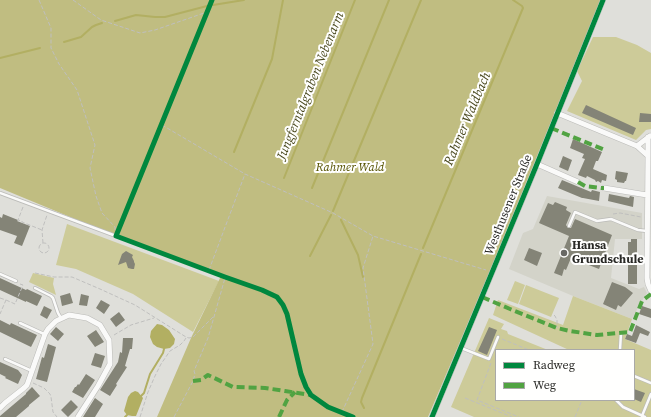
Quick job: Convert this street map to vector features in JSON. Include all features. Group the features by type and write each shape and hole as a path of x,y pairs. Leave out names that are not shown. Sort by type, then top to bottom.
{"street":[{"name":"Westhusener Straße","path":"432,417 603,0"},
{"path":"557,113 637,146 648,156"},
{"path":"637,146 650,136"},
{"path":"650,136 647,195 649,210 647,231 647,278 651,291"},
{"name":"Westhusener Straße","path":"537,164 578,182"},
{"path":"604,188 647,195"},
{"path":"0,406 24,388 29,381 45,334 56,321 68,315 87,318 100,325 109,340 110,364 78,417"}],"lane":[{"path":"0,193 116,236"},
{"path":"569,226 575,212 596,221 611,219 638,230 647,231"},
{"path":"0,274 16,281"},
{"path":"35,288 53,298 61,318"},
{"path":"20,323 45,334"},
{"path":"620,349 621,333"},
{"path":"461,348 489,359 498,337"},
{"path":"5,359 32,372"},
{"path":"635,376 651,383"},
{"path":"617,401 623,407 643,417 651,394"}],"path":[{"path":"39,0 51,28 52,48 58,64 77,90 95,145 90,168 96,196 102,213 115,227 116,236"},
{"path":"73,0 101,20 140,33 155,30 207,12"},
{"path":"116,236 212,0"},
{"path":"162,125 246,174 333,213 374,236 492,272"},
{"path":"209,271 246,174"},
{"path":"25,202 18,220 42,230"},
{"path":"43,243 47,244 48,247 48,250 45,252 40,251 39,246 43,243 42,230 49,211"},
{"path":"604,220 609,215 620,213 648,219"},
{"path":"116,236 262,290 277,297 287,314 301,374 311,395 328,407 353,417"},
{"path":"342,412 373,344 363,268 374,236"},
{"path":"35,272 54,277 72,277 100,289 135,305 186,337 193,337 213,317"},
{"path":"174,417 193,380 195,374 194,371 208,338 225,277"},
{"path":"0,298 15,304 23,285 22,284"},
{"path":"0,314 6,300"},
{"path":"554,315 558,320 557,328"},
{"path":"108,339 131,325 155,318"},
{"path":"140,417 148,392 161,364 170,351 184,341 186,337"},
{"path":"498,337 527,349"},
{"path":"476,402 492,361 489,359"},
{"path":"29,381 44,388 50,394 53,412 58,417"},
{"path":"465,398 512,417"},
{"path":"477,400 519,417"},
{"path":"575,417 582,401"}],"shaded area":[{"path":"593,37 616,37 637,45 651,53 651,129 646,130 636,140 567,111 582,81 577,71"},
{"name":"Hansa Grundschule","path":"547,196 642,213 642,239 615,239 611,278 639,289 644,287 647,293 632,319 509,269 523,233 533,229"},
{"path":"67,224 219,281 193,332 133,294 76,269 56,265"},
{"path":"33,273 54,278 53,284 56,295 29,282"},
{"path":"515,281 525,285 518,304 507,300"},
{"path":"526,285 559,298 551,317 519,304"},
{"path":"573,296 632,319 625,339 651,350 651,417 474,417 451,407 489,318 504,324 501,329 507,331 508,334 546,349 495,349 495,401 635,401 635,349 567,349 493,315 498,300 563,325"},
{"path":"157,324 162,325 169,330 175,339 174,344 170,348 164,349 153,344 150,337 151,331"},
{"path":"135,391 138,392 143,398 136,416 127,415 124,411 128,397"}],"green space":[{"name":"Rahmer Wald","path":"0,0 601,0 490,271 428,417 157,417 191,338 221,276 116,236 0,188"}],"building":[{"path":"586,105 636,128 633,135 582,113"},
{"path":"640,113 651,114 651,122 639,122"},
{"path":"573,139 602,152 593,169 607,175 606,181 602,180 601,183 598,181 596,182 587,176 586,178 578,175 585,159 582,158 584,154 570,148"},
{"path":"563,156 572,160 568,171 559,167"},
{"path":"616,171 628,173 624,183 617,182 615,179"},
{"path":"562,180 591,192 592,190 600,192 599,201 582,198 558,188"},
{"path":"609,194 629,198 630,196 634,197 633,207 608,201"},
{"path":"555,202 567,207 566,210 571,213 566,225 568,228 571,228 575,219 612,235 599,269 571,258 566,270 564,269 562,276 554,273 569,236 539,223 548,203 553,205"},
{"path":"3,214 30,226 22,246 14,243 17,236 0,230 0,217 2,218"},
{"path":"631,239 637,239 637,284 628,284 628,242 631,242"},
{"path":"529,248 542,253 537,266 524,260"},
{"path":"126,251 133,255 132,257 135,264 134,269 128,268 126,262 118,265 122,254"},
{"path":"0,278 42,296 37,306 0,290"},
{"path":"612,282 625,287 633,293 621,307 618,305 616,310 603,304"},
{"path":"70,293 73,303 62,306 60,296"},
{"path":"81,294 89,296 87,306 79,305"},
{"path":"101,300 110,305 104,314 96,308"},
{"path":"44,306 52,310 47,319 40,315"},
{"path":"642,306 651,309 651,318 639,314"},
{"path":"119,312 125,320 116,327 110,319"},
{"path":"0,320 10,325 11,323 37,335 31,347 0,332"},
{"path":"636,325 650,332 648,336 640,333 636,343 625,339 627,334 632,336"},
{"path":"56,327 64,334 58,341 50,334"},
{"path":"489,327 497,330 487,355 478,351"},
{"path":"96,330 104,342 95,347 87,336"},
{"path":"123,338 133,338 132,349 130,349 125,366 127,367 110,396 100,390 118,362 120,352 122,353"},
{"path":"48,344 56,347 47,382 36,379 42,357 44,358"},
{"path":"95,353 105,356 101,368 91,365"},
{"path":"0,362 18,370 22,375 18,384 0,374"},
{"path":"86,374 95,380 83,398 72,392 78,384 79,385"},
{"path":"32,387 40,396 16,417 0,417 26,394"},
{"path":"635,389 645,393 641,402 635,399"},
{"path":"95,398 103,404 95,417 83,417"},
{"path":"71,400 78,407 68,417 61,410"}],"waterway":[{"path":"213,5 244,0"},
{"name":"Jungferntalgraben Nebenarm","path":"234,152 272,59 283,0"},
{"name":"Jungferntalgraben Nebenarm","path":"284,178 355,0"},
{"name":"Jungferntalgraben Nebenarm","path":"312,188 389,0"},
{"name":"Jungferntalgraben Nebenarm","path":"333,211 421,0"},
{"name":"Rahmer Waldbach","path":"423,248 523,8 513,0"},
{"path":"115,21 136,15 165,17 207,6"},
{"path":"64,42 81,37 92,27 102,23"},
{"path":"0,58 40,48"},
{"name":"Jungferntalgraben Nebenarm","path":"310,256 331,215"},
{"name":"Jungferntalgraben Nebenarm","path":"341,220 358,255 363,277"},
{"name":"Rahmer Waldbach","path":"364,408 361,402 362,398 421,254"},
{"path":"141,396 144,393 150,374 164,349"}],"marked path":[{"path":"551,128 605,150"},
{"path":"578,182 585,186 604,188"},
{"path":"482,297 557,328 597,335 630,332 642,301 651,294"},
{"path":"193,381 201,380 208,375 233,387 265,388 311,395"},
{"path":"279,417 287,400 295,392"}],"cycle path":[{"path":"212,0 116,236 262,290 277,297 287,314 301,374 311,395 328,407 353,417"},
{"path":"432,417 603,0"}],"place":[{"name":"Hansa Grundschule","path":"564,253"}]}
